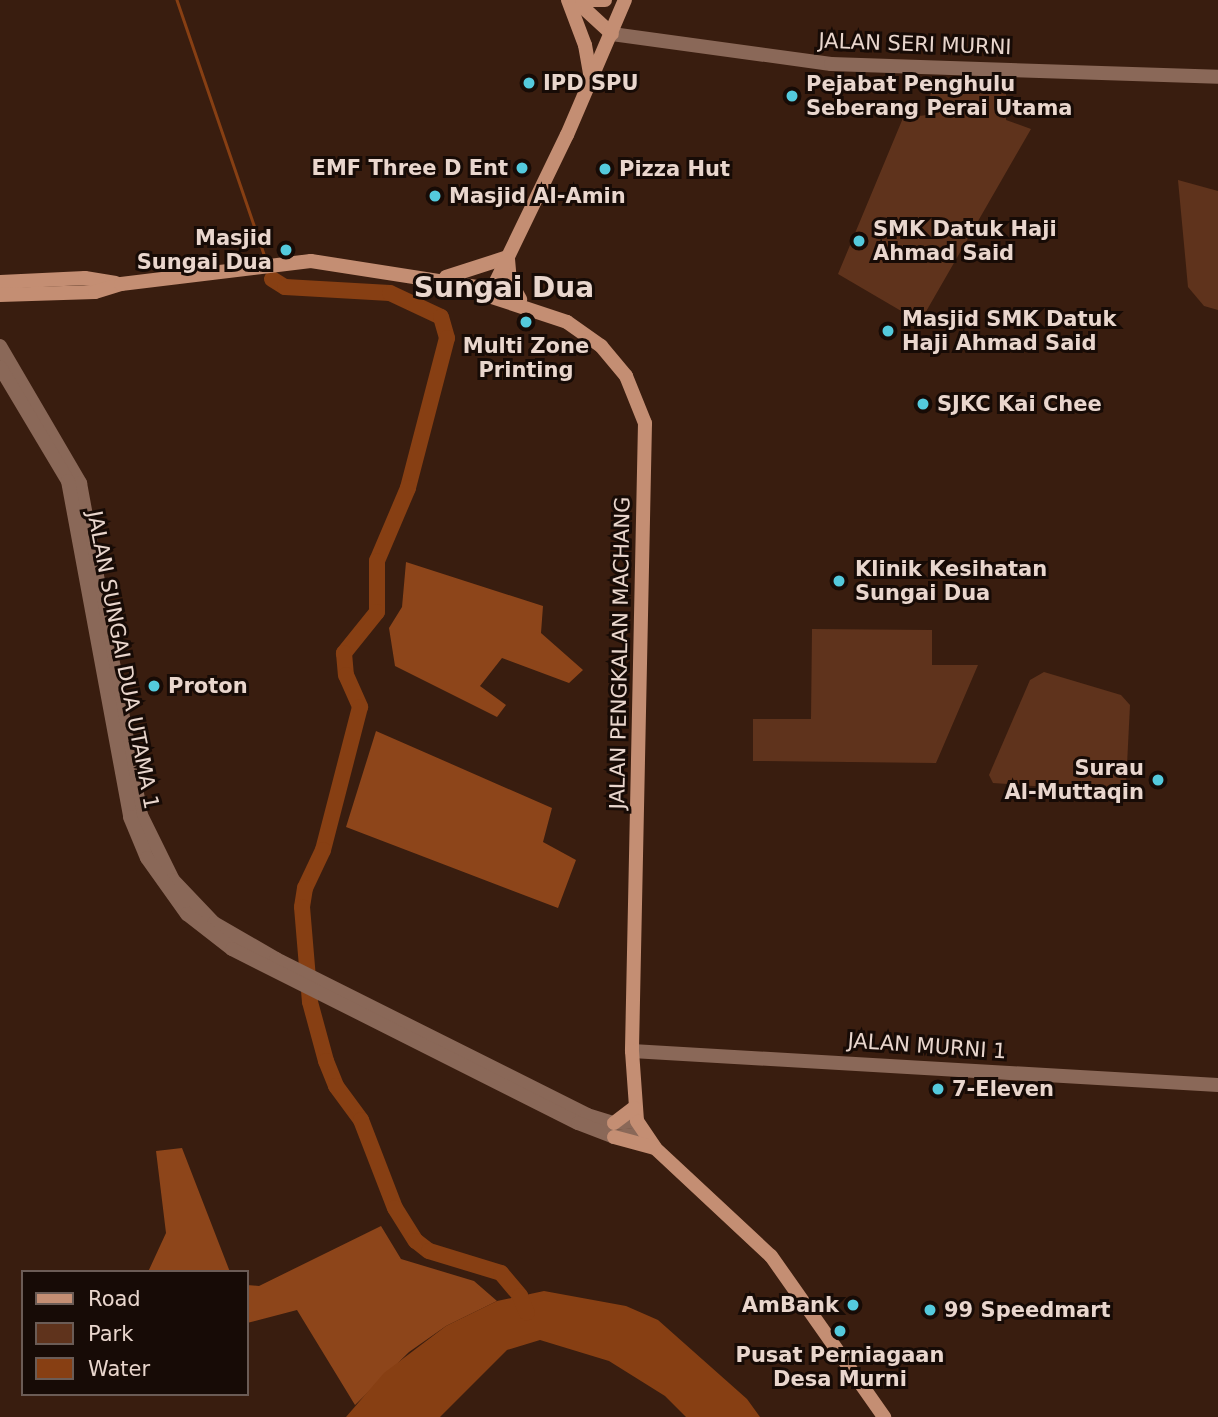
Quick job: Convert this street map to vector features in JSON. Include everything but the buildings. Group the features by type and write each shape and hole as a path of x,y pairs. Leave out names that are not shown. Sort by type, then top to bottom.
{"main road":[{"path":"568,0 585,45 591,80"},
{"path":"575,0 612,34"},
{"path":"582,0 605,0"},
{"path":"2,293 95,292 121,284 311,261 438,278 486,290 508,257 612,34 625,0"},
{"path":"438,278 477,270 508,257"},
{"path":"508,257 510,281 520,299"},
{"name":"JALAN PENGKALAN MACHANG","path":"486,290 520,299 535,309"},
{"name":"JALAN PENGKALAN MACHANG","path":"486,290 584,332 614,359 638,397 647,441 632,1051 638,1121"},
{"path":"614,1130 638,1121 655,1148 758,1240 884,1417"},
{"path":"614,1130 655,1148"}],"street":[{"name":"JALAN SERI MURNI","path":"612,34 831,64 1218,77"},
{"name":"JALAN SUNGAI DUA UTAMA 1","path":"0,346 80,482 127,749 149,838 173,880 195,906 272,964"},
{"name":"JALAN SUNGAI DUA UTAMA 1","path":"0,367 68,481 116,751 138,839 164,887 187,914 232,949 272,964 338,997 578,1123 614,1130 638,1121"},
{"name":"JALAN MURNI 1","path":"632,1051 1218,1085"}],"green space":[{"path":"1006,89 1006,120 1031,129 920,322 838,274 903,118 927,115 931,91"},
{"path":"1178,180 1218,191 1218,310 1204,306 1188,287"},
{"path":"812,629 932,630 932,665 978,665 936,763 753,761 753,719 811,719"},
{"path":"1044,672 1121,695 1130,705 1126,785 1118,792 993,783 989,775 1030,680"}],"shaded area":[{"path":"406,562 543,606 541,633 583,670 569,683 502,658 480,686 506,705 497,717 395,666 389,628 402,607"},
{"path":"376,731 552,808 543,842 576,860 558,908 346,827"},
{"path":"182,1148 229,1270 149,1270 166,1233 156,1151"},
{"path":"381,1226 401,1259 474,1281 497,1301 446,1326 409,1352 355,1405 297,1310 248,1323 248,1285 259,1286"}],"water":[{"path":"544,1291 626,1306 658,1320 747,1399 760,1417 686,1417 665,1396 609,1361 540,1340 507,1350 440,1417 346,1417 384,1373 446,1326 497,1301"}],"waterway":[{"path":"177,0 265,257"},
{"path":"272,279 285,287 390,293 441,317 447,338 408,488 377,561 377,612 344,653 346,675 360,707 323,850 305,888 302,907 310,1002 326,1061 336,1086 361,1120 395,1208 416,1241 429,1251 501,1273 520,1296 527,1313"}],"place":[{"name":"IPD SPU","path":"529,83"},
{"name":"Pejabat Penghulu Seberang Perai Utama","path":"792,96"},
{"name":"EMF Three D Ent","path":"522,168"},
{"name":"Pizza Hut","path":"605,169"},
{"name":"Masjid Al-Amin","path":"435,196"},
{"name":"SMK Datuk Haji Ahmad Said","path":"859,241"},
{"name":"Masjid Sungai Dua","path":"286,250"},
{"name":"Multi Zone Printing","path":"526,322"},
{"name":"Masjid SMK Datuk Haji Ahmad Said","path":"888,331"},
{"name":"SJKC Kai Chee","path":"923,404"},
{"name":"Klinik Kesihatan Sungai Dua","path":"839,581"},
{"name":"Proton","path":"154,686"},
{"name":"Surau Al-Muttaqin","path":"1158,780"},
{"name":"7-Eleven","path":"938,1089"},
{"name":"AmBank","path":"853,1305"},
{"name":"99 Speedmart","path":"930,1310"},
{"name":"Pusat Perniagaan Desa Murni","path":"840,1331"}],"district":[{"name":"Sungai Dua","path":"504,288"}]}
